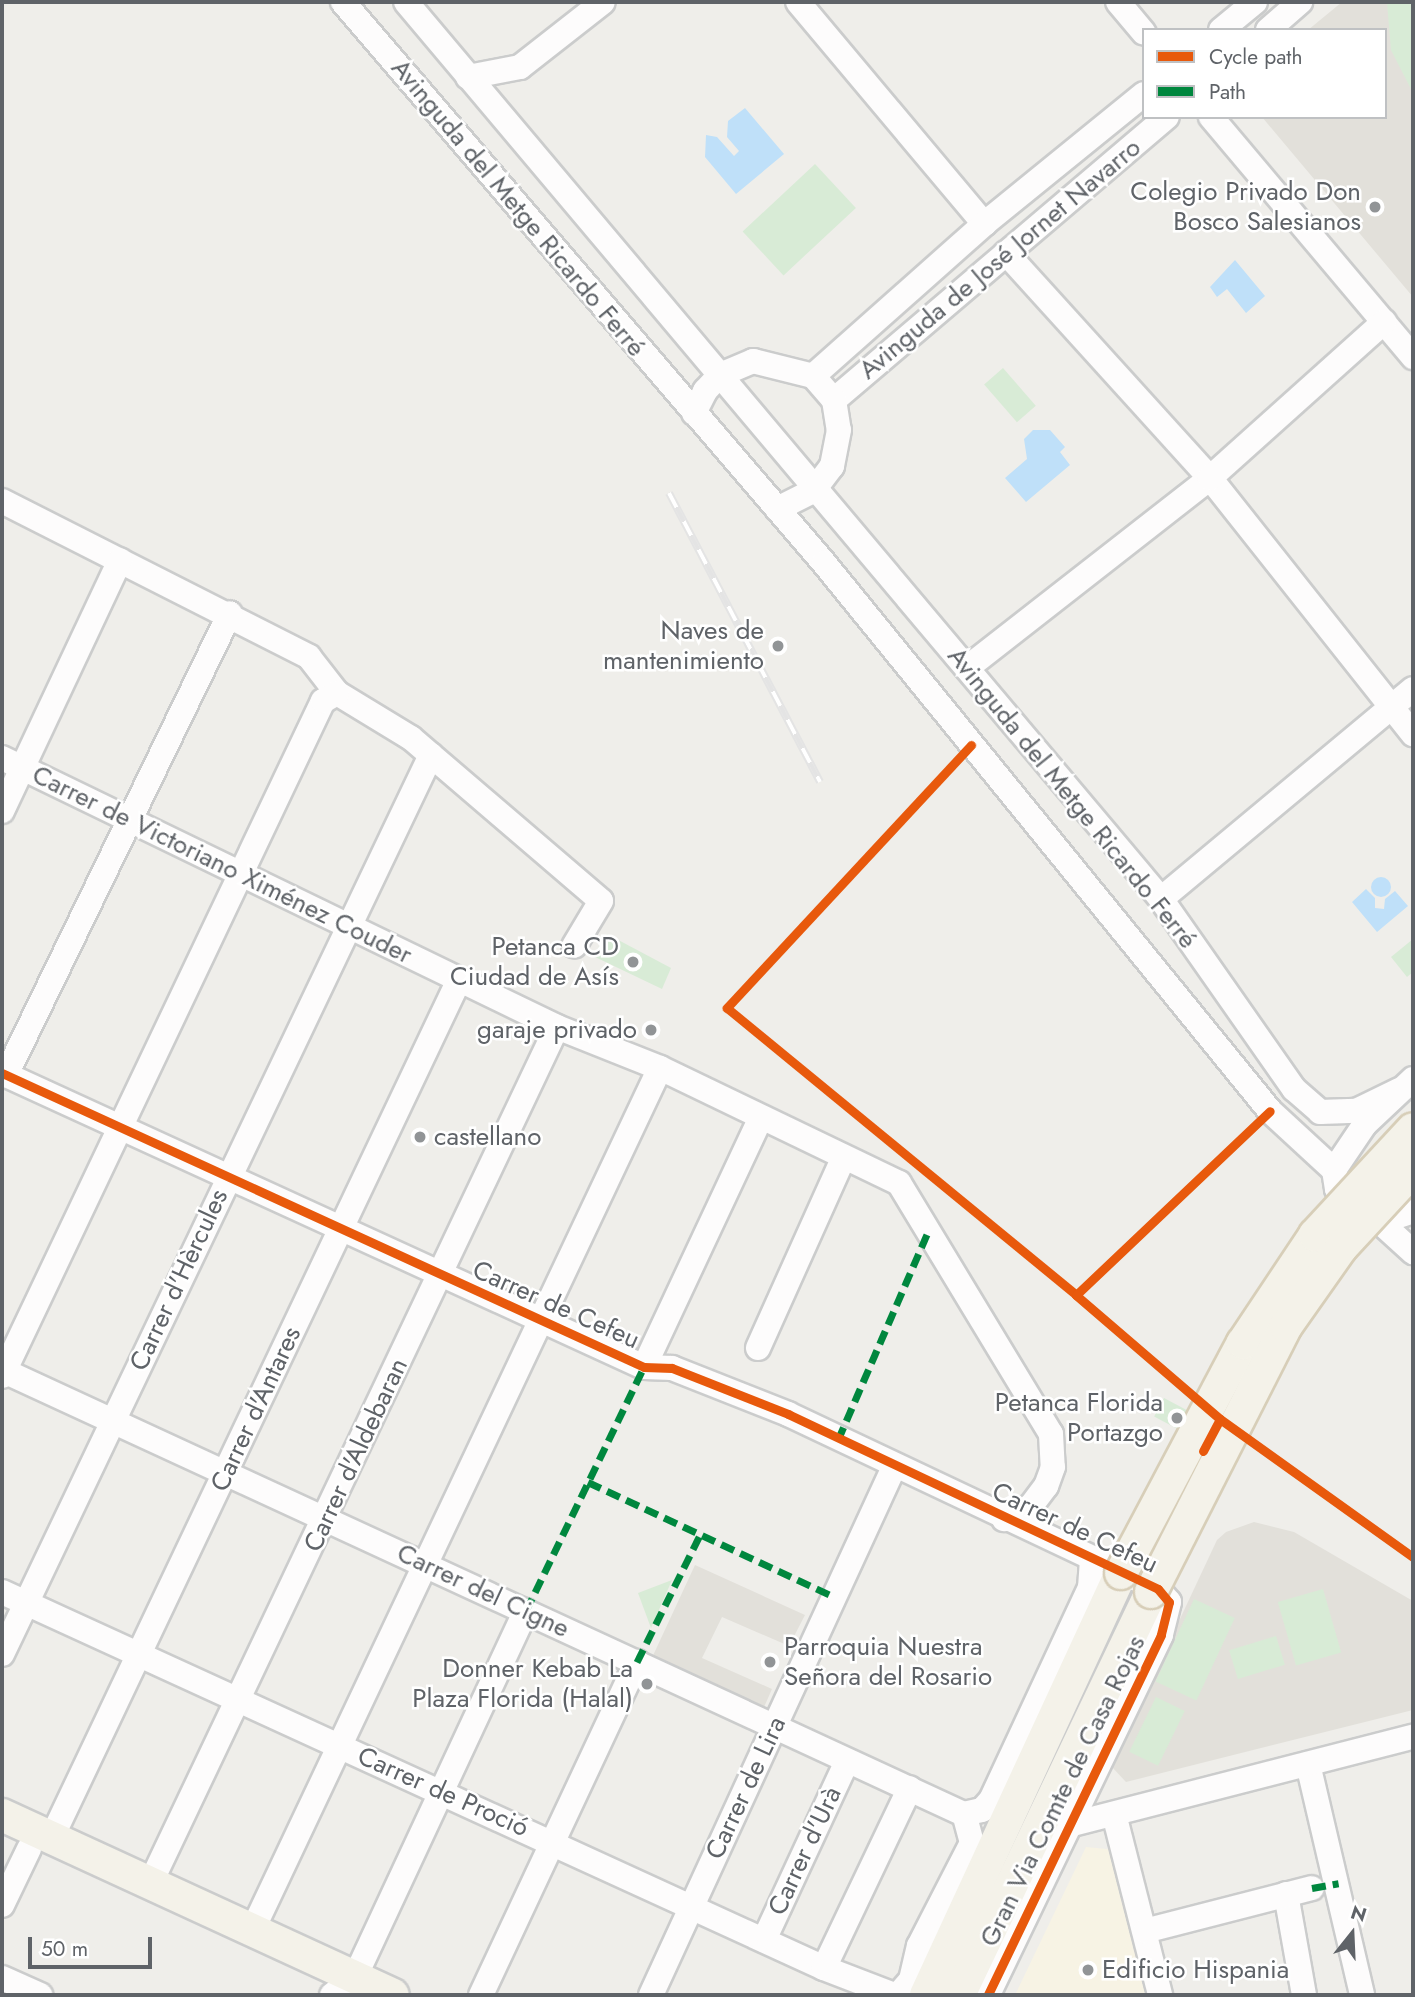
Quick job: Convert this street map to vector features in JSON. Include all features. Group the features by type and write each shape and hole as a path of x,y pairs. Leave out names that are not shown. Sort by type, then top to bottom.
{"main road":[{"name":"Gran Via Comte de Casa Rojas","path":"926,1995 1121,1573 1243,1343 1315,1234 1413,1129"},
{"path":"1160,1597 1286,1326 1341,1248 1413,1170"},
{"name":"Gran Via Comte de Casa Rojas","path":"959,1995 1117,1660 1160,1597"},
{"path":"2,1815 27,1841 342,1989 393,1995"},
{"path":"27,1841 151,1882 253,1929 342,1989"}],"street":[{"name":"Avinguda del Metge Ricardo Ferré","path":"343,2 777,509 1270,1111 1334,1170"},
{"name":"Avinguda del Metge Ricardo Ferré","path":"406,2 720,375 813,491 967,668 1161,900 1294,1089 1321,1112 1356,1111 1406,1085"},
{"path":"468,77 520,67 603,2"},
{"path":"798,2 984,224"},
{"path":"1118,2 1142,31"},
{"path":"1223,28 1255,2"},
{"path":"1270,28 1300,2"},
{"name":"Avinguda de José Jornet Navarro","path":"813,376 984,224 1142,96"},
{"name":"Avinguda de José Jornet Navarro","path":"834,400 1165,119"},
{"path":"1213,119 1413,357"},
{"path":"1006,253 1210,478 1413,734"},
{"path":"967,668 1210,478 1384,322"},
{"path":"694,413 705,391 720,375 753,360 813,376 834,400 839,430 832,466 813,491 777,509"},
{"path":"4,509 120,560 230,613 309,657 337,693 431,755 601,901 574,946"},
{"path":"2,811 12,763 120,560"},
{"path":"4,1074 230,613"},
{"path":"1161,900 1413,689"},
{"path":"3,1372 323,701 337,693"},
{"name":"Carrer d'Hèrcules","path":"2,1654 431,755"},
{"name":"Carrer de Victoriano Ximénez Couder","path":"12,763 557,1027 660,1068 843,1159 899,1183 1051,1434 1053,1467 1046,1486 1031,1507 1004,1519"},
{"name":"Carrer d'Antares","path":"2,1905 27,1841 138,1655 459,980"},
{"name":"Carrer d'Aldebaran","path":"151,1882 557,1027"},
{"path":"253,1929 542,1323 660,1068"},
{"name":"Carrer de Cefeu","path":"4,1074 542,1323 644,1367 672,1368 723,1385 1004,1519 1142,1580 1160,1597"},
{"path":"1406,1085 1365,1124 1334,1170 1337,1189 1353,1214 1380,1222 1413,1252"},
{"path":"644,1367 760,1119"},
{"path":"758,1349 843,1159"},
{"path":"1380,1222 1413,1211"},
{"name":"Carrer del Cigne","path":"3,1372 326,1518 964,1814"},
{"name":"Carrer de Lira","path":"651,1995 894,1467"},
{"path":"892,1995 911,1980 919,1946 972,1843 964,1814 982,1810 991,1800 1090,1588 1092,1558"},
{"name":"Carrer de Proció","path":"2,1592 824,1968 892,1995"},
{"name":"Gran Via Comte de Casa Rojas","path":"988,1995 1073,1824 1161,1635 1160,1597"},
{"path":"342,1989 526,1611"},
{"path":"481,1995 637,1662"},
{"path":"1073,1824 1413,1737"},
{"name":"Carrer d'Urà","path":"764,1940 847,1761"},
{"path":"1308,1764 1362,1995"},
{"path":"824,1968 910,1788"},
{"path":"1114,1814 1160,1995"},
{"path":"1145,1931 1312,1888"},
{"path":"1286,1894 1304,1995"},
{"path":"2,1978 40,1995"}],"shaded area":[{"name":"Colegio Privado Don Bosco Salesianos","path":"1342,2 1413,2 1413,297 1264,119 1387,119 1387,28 1310,28"},
{"path":"1254,1522 1294,1532 1413,1601 1413,1710 1126,1782 1111,1766 1217,1540 1226,1532"},
{"path":"695,1565 805,1615 789,1646 722,1617 702,1658 772,1689 761,1714 650,1662"},
{"path":"1086,1847 1117,1850 1153,1995 1015,1995"}],"green space":[{"path":"1387,2 1413,2 1413,93 1391,50"},
{"path":"815,164 856,208 784,275 743,232"},
{"path":"1003,368 1036,406 1017,422 984,384"},
{"name":"Petanca CD Ciudad de Asís","path":"607,934 671,968 662,989 593,956"},
{"path":"1413,939 1413,972 1407,977 1391,957"},
{"name":"Petanca Florida Portazgo","path":"1164,1398 1201,1418 1191,1436 1154,1417"},
{"path":"672,1580 651,1628 638,1593"},
{"path":"1323,1589 1341,1652 1296,1665 1278,1602"},
{"path":"1194,1599 1235,1618 1196,1700 1156,1681"},
{"path":"1276,1636 1285,1665 1238,1679 1229,1650"},
{"path":"1156,1697 1185,1711 1158,1766 1129,1752"}],"water":[{"path":"745,108 784,154 736,194 705,157 706,135 717,137 734,156 739,151 727,137 728,121"},
{"path":"1235,260 1265,296 1246,313 1227,289 1217,297 1210,287"},
{"path":"1033,430 1050,430 1065,447 1060,452 1070,465 1026,502 1005,478 1027,459 1024,439"},
{"path":"1381,877 1388,880 1391,887 1388,894 1381,897 1374,894 1371,887 1374,880"},
{"path":"1366,889 1375,898 1375,908 1384,909 1385,899 1395,891 1408,906 1377,932 1352,902"}],"railway":[{"path":"669,493 820,782"}],"marked path":[{"path":"838,1440 929,1230"},
{"path":"526,1611 644,1367"},
{"path":"588,1482 835,1597"},
{"path":"637,1662 700,1535"},
{"path":"1312,1888 1339,1883"}],"cycle path":[{"path":"971,745 727,1008 1076,1295"},
{"path":"2,1073 644,1367 672,1368 788,1414 1158,1589 1169,1602 1161,1635 988,1995"},
{"path":"1203,1451 1220,1419 1076,1295 1270,1111"},
{"path":"1220,1419 1413,1557"}],"place":[{"name":"Colegio Privado Don Bosco Salesianos","path":"1375,207"},
{"name":"Naves de mantenimiento","path":"778,646"},
{"name":"Petanca CD Ciudad de Asís","path":"633,962"},
{"name":"garaje privado","path":"651,1030"},
{"name":"castellano","path":"420,1137"},
{"name":"Petanca Florida Portazgo","path":"1177,1418"},
{"name":"Parroquia Nuestra Señora del Rosario","path":"770,1662"},
{"name":"Donner Kebab La Plaza Florida (Halal)","path":"647,1684"},
{"name":"Edificio Hispania","path":"1088,1970"}]}
